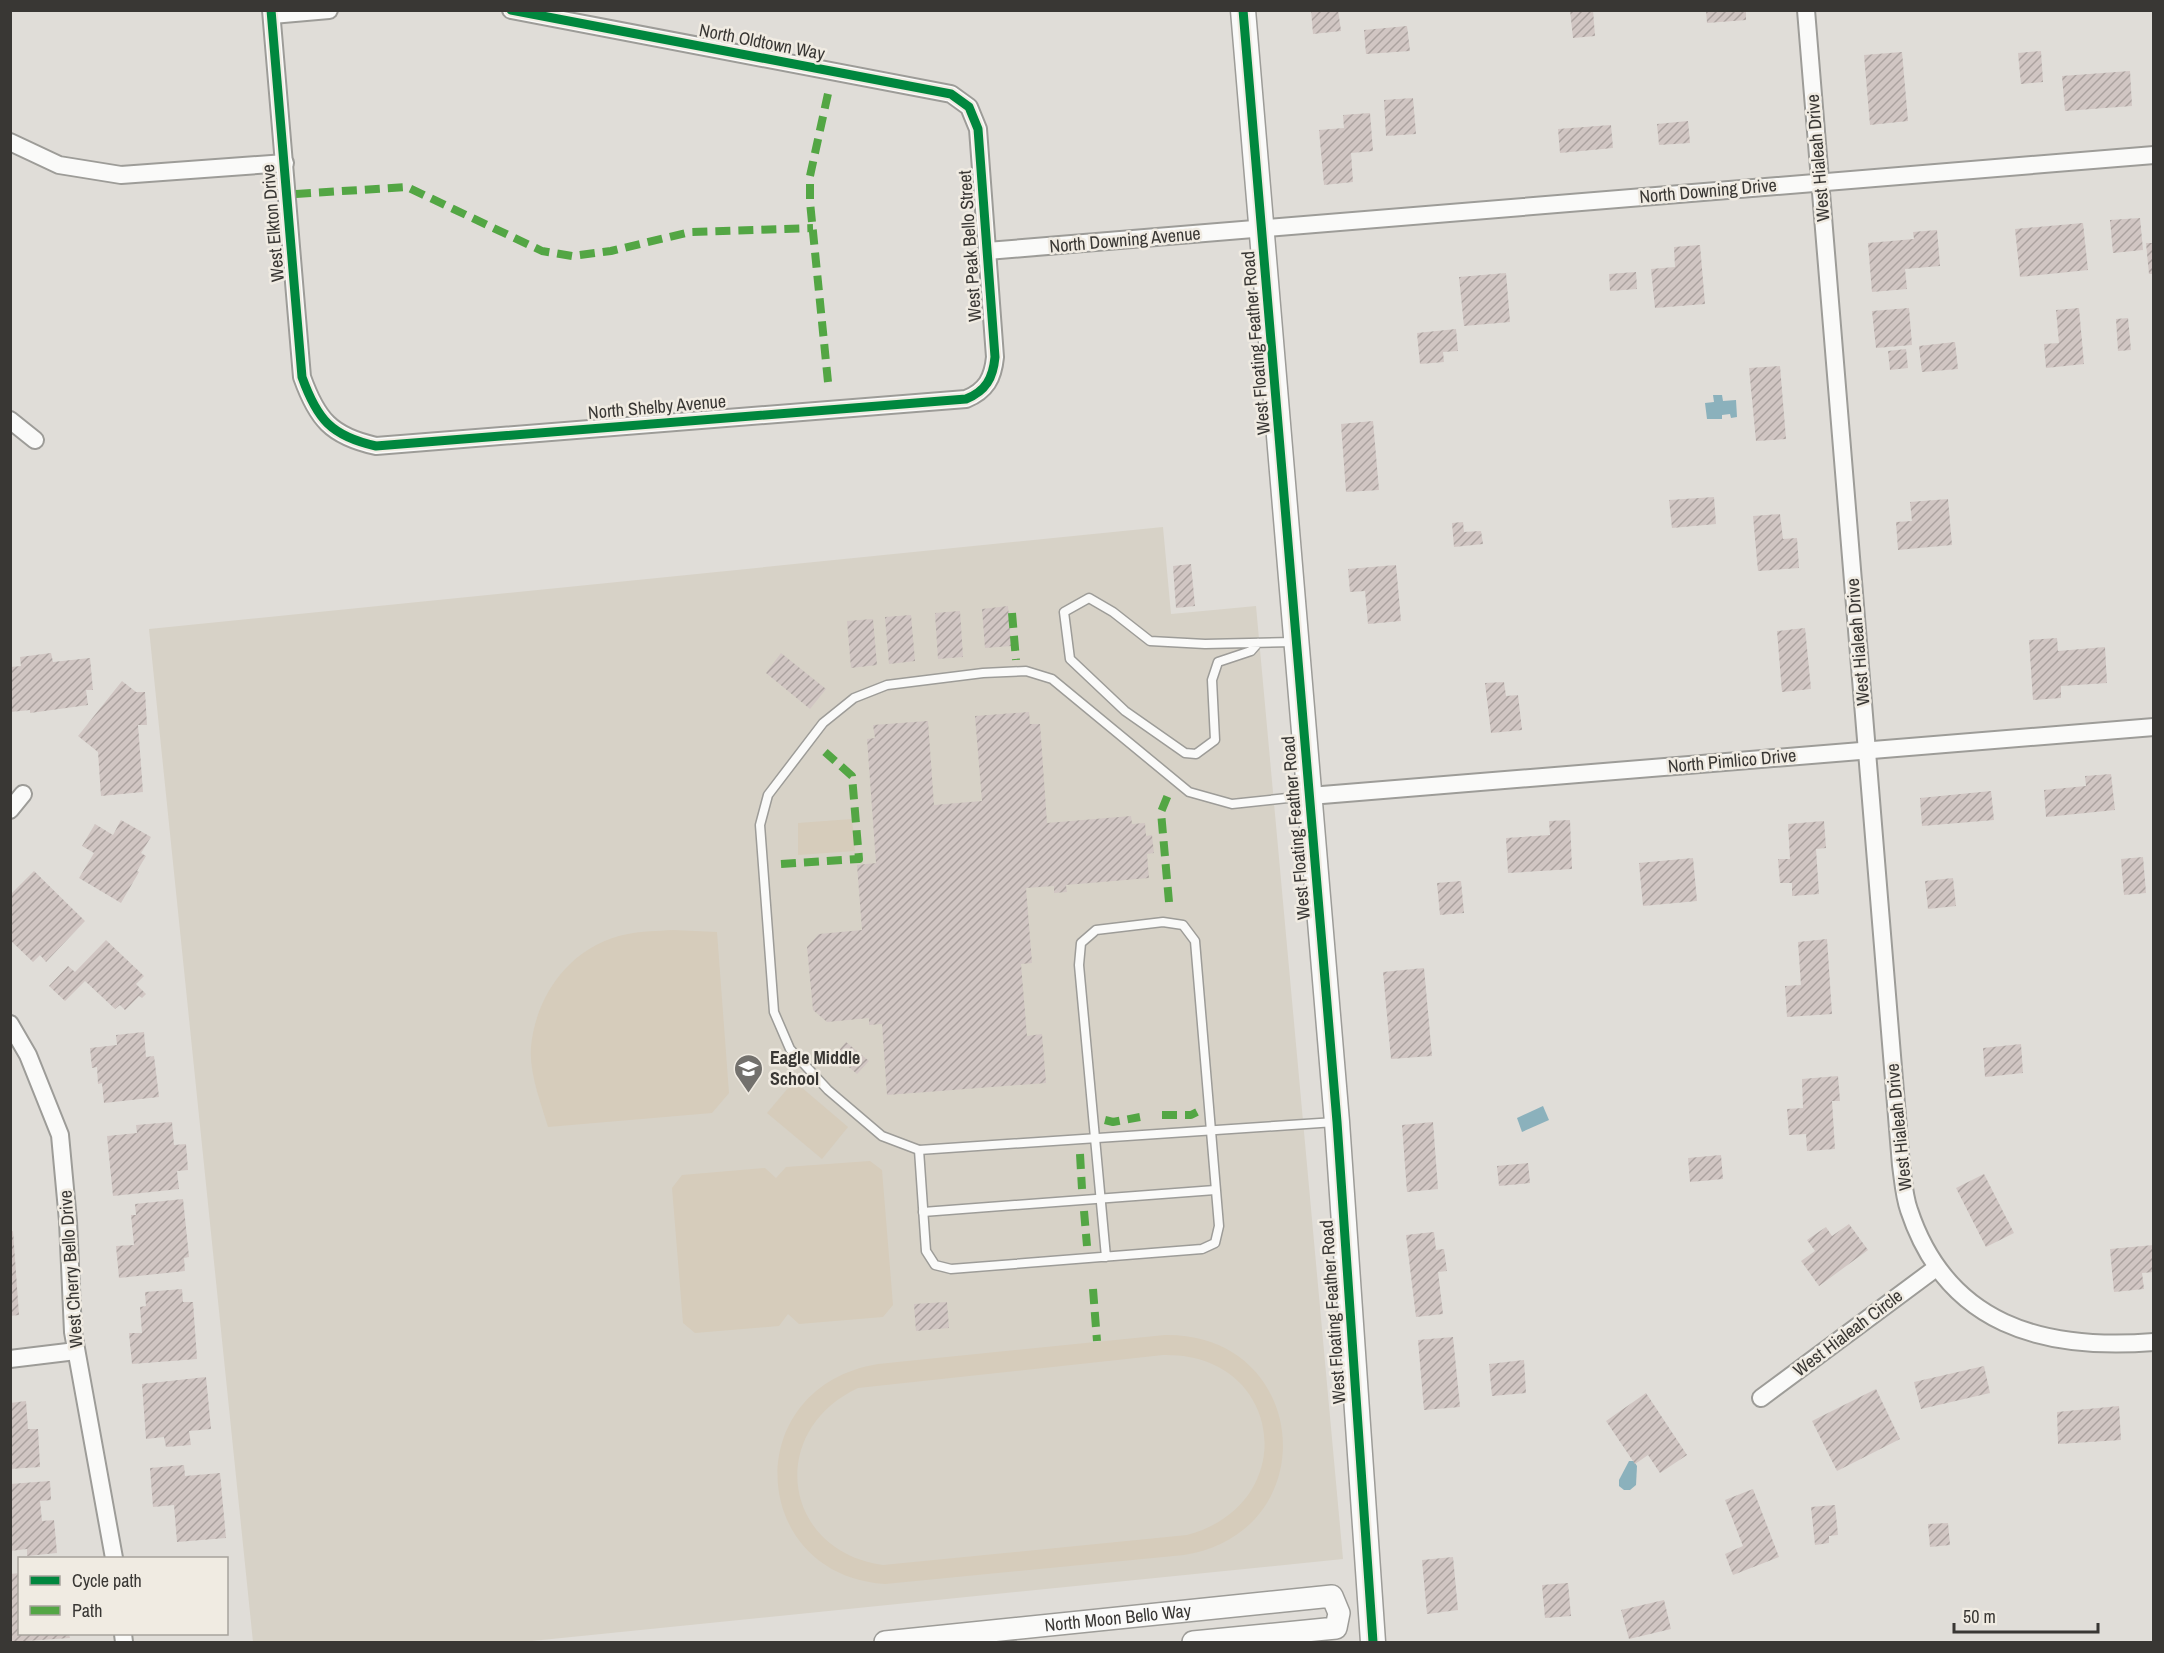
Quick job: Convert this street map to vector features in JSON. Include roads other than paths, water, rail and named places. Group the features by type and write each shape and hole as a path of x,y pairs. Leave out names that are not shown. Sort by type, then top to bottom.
{"main road":[{"name":"West Floating Feather Road","path":"1243,10 1337,1122 1373,1642"}],"street":[{"path":"271,13 329,10"},
{"name":"North Oldtown Way","path":"511,10 951,94 969,106"},
{"name":"West Hialeah Drive","path":"1806,10 1901,1165 1908,1207 1919,1237 1936,1268 1965,1298 2002,1323 2049,1339 2114,1345 2154,1342"},
{"name":"West Elkton Drive","path":"271,13 302,376 311,402 329,425"},
{"name":"West Peak Bello Street","path":"969,106 978,129 995,357 994,372 988,383"},
{"path":"10,142 59,165 121,174 285,163"},
{"name":"North Downing Drive","path":"1263,228 2154,155"},
{"name":"North Downing Avenue","path":"987,251 1263,228"},
{"name":"North Shelby Avenue","path":"329,425 350,440 376,446 966,399 980,394 988,383"},
{"path":"10,420 35,440"},
{"name":"North Pimlico Drive","path":"1310,796 2154,727"},
{"path":"10,810 23,794"},
{"name":"West Cherry Bello Drive","path":"10,1024 28,1055 60,1135 76,1351 114,1557"},
{"name":"West Hialeah Circle","path":"1761,1398 1936,1268"},
{"path":"10,1359 76,1351"},
{"name":"North Moon Bello Way","path":"885,1642 1332,1596 1339,1613 1336,1628 1193,1642"},
{"path":"1339,1613 1369,1610"}],"lane":[{"path":"1258,643 1251,651 1218,662 1212,680 1215,740 1197,754 1185,753 1125,711 1070,659 1064,612 1089,598 1113,612 1150,641 1297,642"},
{"path":"1310,796 1232,804 1189,792 1052,679 1026,672 983,673 887,685 854,698 823,723 768,795 760,825 774,1012 790,1049 828,1090 882,1136 919,1150 1337,1122"},
{"path":"919,1150 926,1251 935,1265 951,1269 1202,1250 1215,1243 1219,1226 1195,941 1183,925 1163,922 1096,930 1081,942 1079,966 1106,1257"},
{"path":"923,1212 1215,1190"}],"water":[{"path":"1713,395 1722,395 1723,401 1736,400 1737,417 1731,418 1730,414 1722,415 1722,419 1707,419 1705,403 1714,402"},
{"path":"1543,1106 1549,1120 1522,1132 1517,1118"},
{"path":"1629,1461 1634,1461 1637,1466 1636,1485 1630,1490 1624,1490 1619,1486 1619,1480"}],"place":[{"name":"Eagle Middle School","path":"749,1094"}]}
